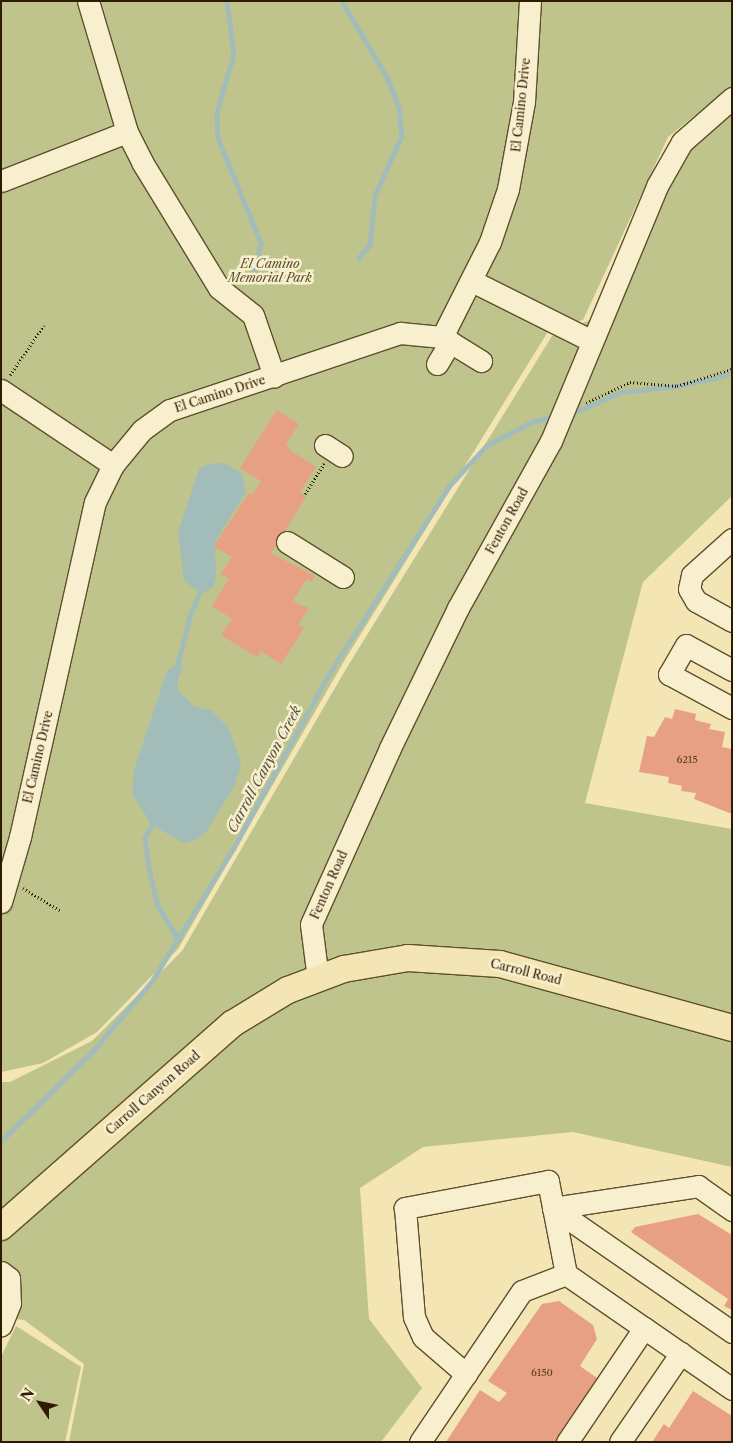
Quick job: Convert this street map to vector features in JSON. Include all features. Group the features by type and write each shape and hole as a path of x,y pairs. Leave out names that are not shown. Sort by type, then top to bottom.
{"main road":[{"name":"Carroll Road","path":"317,970 344,969 385,962 467,960 500,964 732,1028"},
{"name":"Carroll Canyon Road","path":"1,1227 232,1024 317,970"}],"street":[{"path":"88,1 127,132 219,288 255,319 274,376"},
{"name":"El Camino Drive","path":"1,902 9,879 95,502 113,465 142,430 170,410 400,333 417,337 446,339 500,217 516,155 524,102 530,1"},
{"name":"Fenton Road","path":"317,970 311,924 458,608 562,414 668,166 682,142 732,98"},
{"path":"1,181 127,132"},
{"path":"472,281 592,341"},
{"path":"437,364 446,339 480,361"},
{"path":"4,385 113,465"},
{"path":"732,539 692,575 689,589 696,601 732,621"},
{"path":"287,542 343,577"},
{"path":"732,670 686,645 670,674 732,708"},
{"path":"466,1374 423,1337 414,1317 405,1208 548,1181 566,1274 731,1387"},
{"path":"553,1208 698,1186 732,1210"},
{"path":"553,1208 732,1332"},
{"path":"1,1272 8,1278 10,1303 1,1325"},
{"path":"420,1442 522,1291 566,1274"},
{"path":"566,1442 644,1328"},
{"path":"620,1442 681,1353"}],"path":[{"path":"4,385 44,325"},
{"path":"562,414 630,382 677,386 732,369"},
{"path":"305,494 333,450"},
{"path":"9,879 61,911"}],"green space":[{"name":"El Camino Memorial Park","path":"1,1 732,1 732,86 668,137 583,320 549,330 346,658 178,949 97,1032 43,1063 1,1072"},
{"path":"732,95 732,496 643,582 585,803 732,829 732,1167 573,1132 423,1147 360,1188 369,1319 422,1388 381,1442 69,1442 84,1364 24,1320 1,1317 1,1082 10,1082 92,1041 182,951 346,669 552,336 590,320 671,141"},
{"path":"16,1326 81,1367 65,1442 1,1442 1,1357"}],"water":[{"path":"224,463 242,473 246,492 215,542 216,577 213,587 201,594 184,580 178,532 199,469 209,464"},
{"path":"179,662 183,665 177,683 179,691 194,707 211,710 228,727 241,763 235,785 206,832 198,839 184,843 152,825 132,794 134,770 167,671"}],"building":[{"path":"277,410 299,424 286,444 290,450 316,467 300,492 306,497 271,553 315,576 312,582 307,579 292,602 309,608 298,625 304,628 281,664 261,651 257,657 221,635 232,619 212,606 229,579 221,574 232,557 214,546 249,493 252,495 261,481 240,468"},
{"path":"675,709 696,714 695,720 711,724 709,729 725,732 722,747 732,749 732,814 694,799 696,793 681,791 682,786 668,783 669,777 639,772 647,736 654,737 665,717 672,719"},
{"path":"698,1214 732,1235 732,1310 724,1306 728,1299 631,1232 635,1227"},
{"path":"559,1301 593,1325 597,1339 580,1366 600,1380 558,1442 446,1442 480,1390 499,1402 507,1393 488,1381 542,1304"},
{"path":"693,1391 732,1416 732,1442 652,1442 664,1424 669,1428"}],"waterway":[{"path":"227,1 234,54 217,113 218,138 261,243 252,282"},
{"path":"342,1 388,79 399,107 402,136 375,196 370,245 359,258"},
{"name":"Carroll Canyon Creek","path":"575,412 621,392 670,387 724,376 732,371"},
{"name":"Carroll Canyon Creek","path":"1,1141 92,1052 152,981 233,849 327,677 450,485 487,445 532,422 548,418"},
{"path":"177,666 190,615 201,589"},
{"path":"154,821 145,839 149,868 157,904 179,940"}]}
